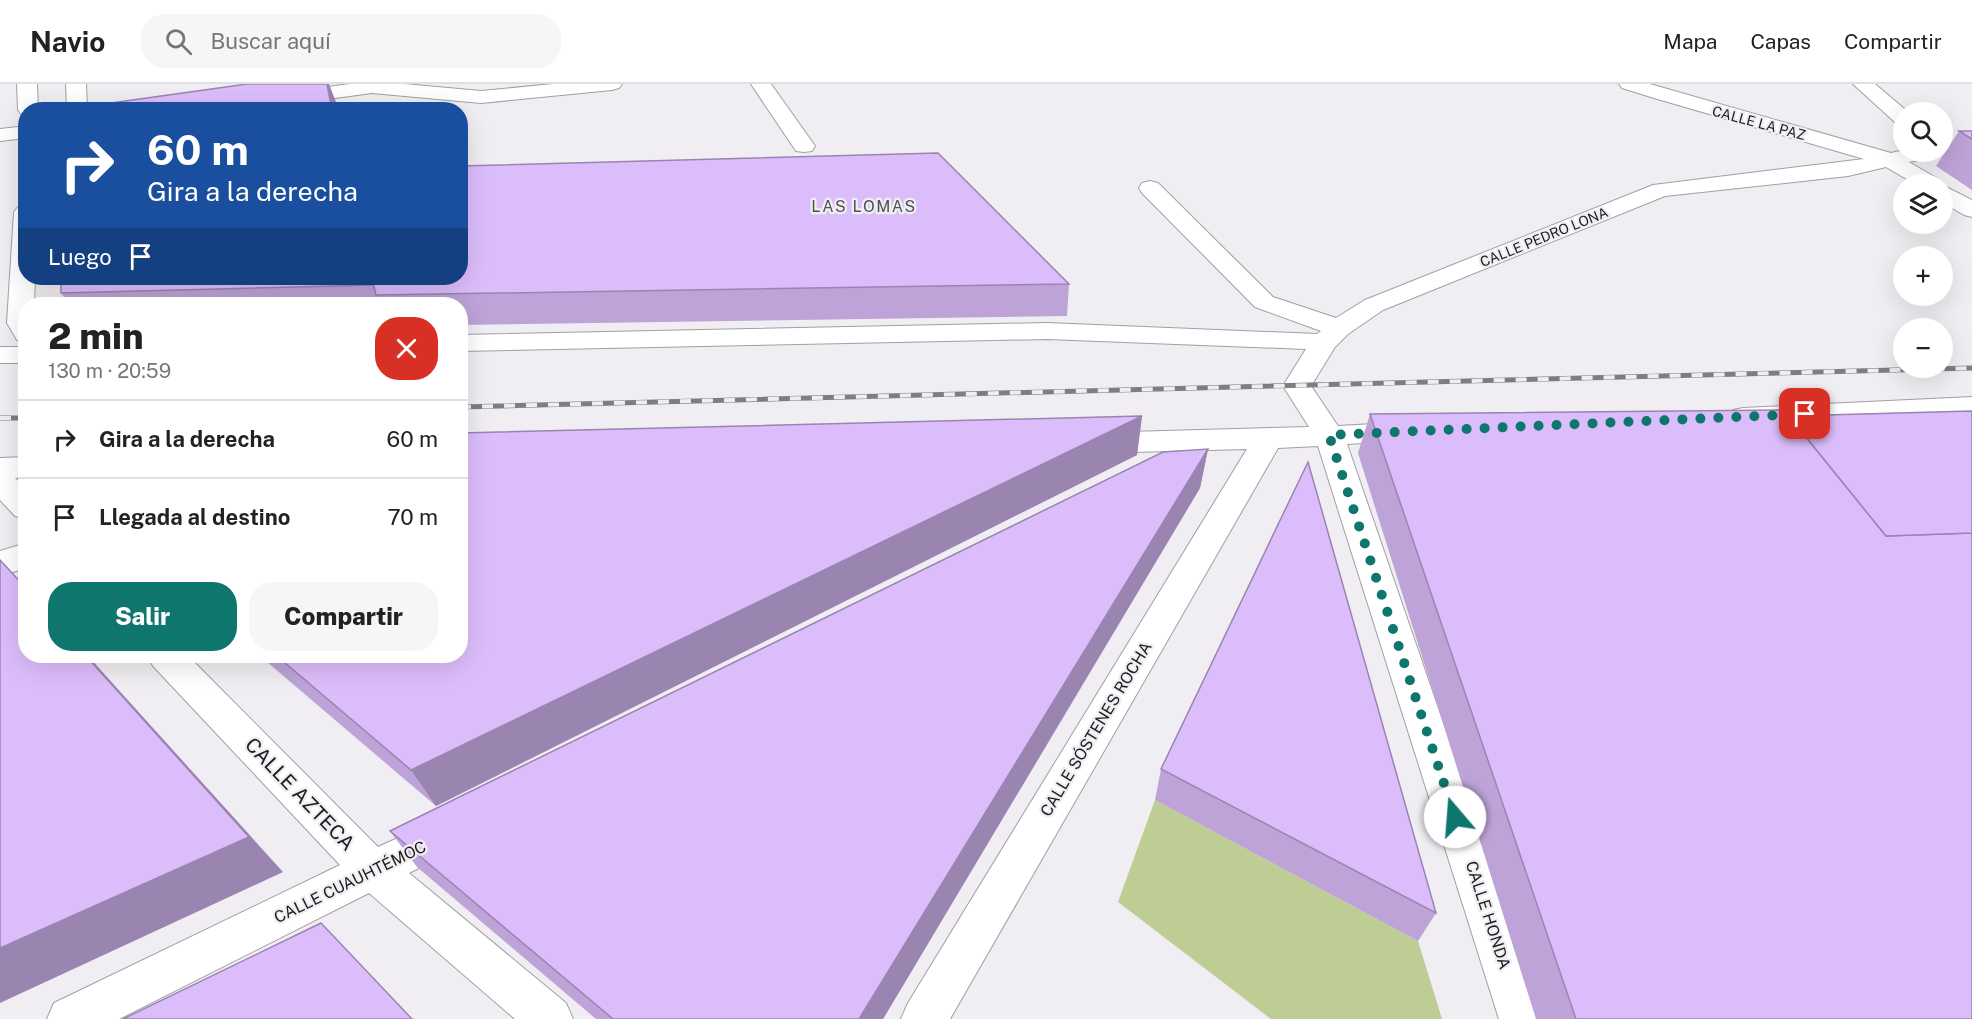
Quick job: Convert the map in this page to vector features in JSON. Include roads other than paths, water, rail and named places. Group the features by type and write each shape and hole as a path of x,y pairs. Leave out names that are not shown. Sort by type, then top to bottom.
{"street":[{"path":"27,84 28,102"},
{"path":"76,84 77,102"},
{"path":"258,102 372,87 481,97 612,84"},
{"path":"761,84 804,146"},
{"name":"CALLE LA PAZ","path":"1629,84 1700,107 1853,148 1889,160 1913,174"},
{"path":"1863,84 1893,110"},
{"path":"0,135 18,133"},
{"name":"CALLE PEDRO LONA","path":"1329,435 1297,386 1332,335 1374,305 1661,190 1848,169 1893,159"},
{"path":"1150,188 1263,303 1332,335"},
{"path":"1953,199 1972,210"},
{"path":"468,343 1047,331 1332,335"},
{"path":"0,355 18,355"},
{"path":"1722,417 1972,406"},
{"path":"1072,443 1268,439 1436,430"},
{"name":"CALLE HONDA","path":"1329,435 1522,1019"},
{"name":"CALLE SÓSTENES ROCHA","path":"924,1019 1268,439"},
{"path":"1140,473 1204,440"},
{"path":"0,468 18,468"},
{"path":"0,481 18,500"},
{"path":"0,564 18,558"},
{"name":"CALLE AZTECA","path":"173,663 374,871 550,1019"},
{"name":"CALLE CUAUHTÉMOC","path":"70,1019 374,871 480,816"}],"railway":[{"path":"468,407 1972,368"},
{"path":"0,418 18,418"}],"district":[{"name":"LAS LOMAS","path":"864,206"}]}
